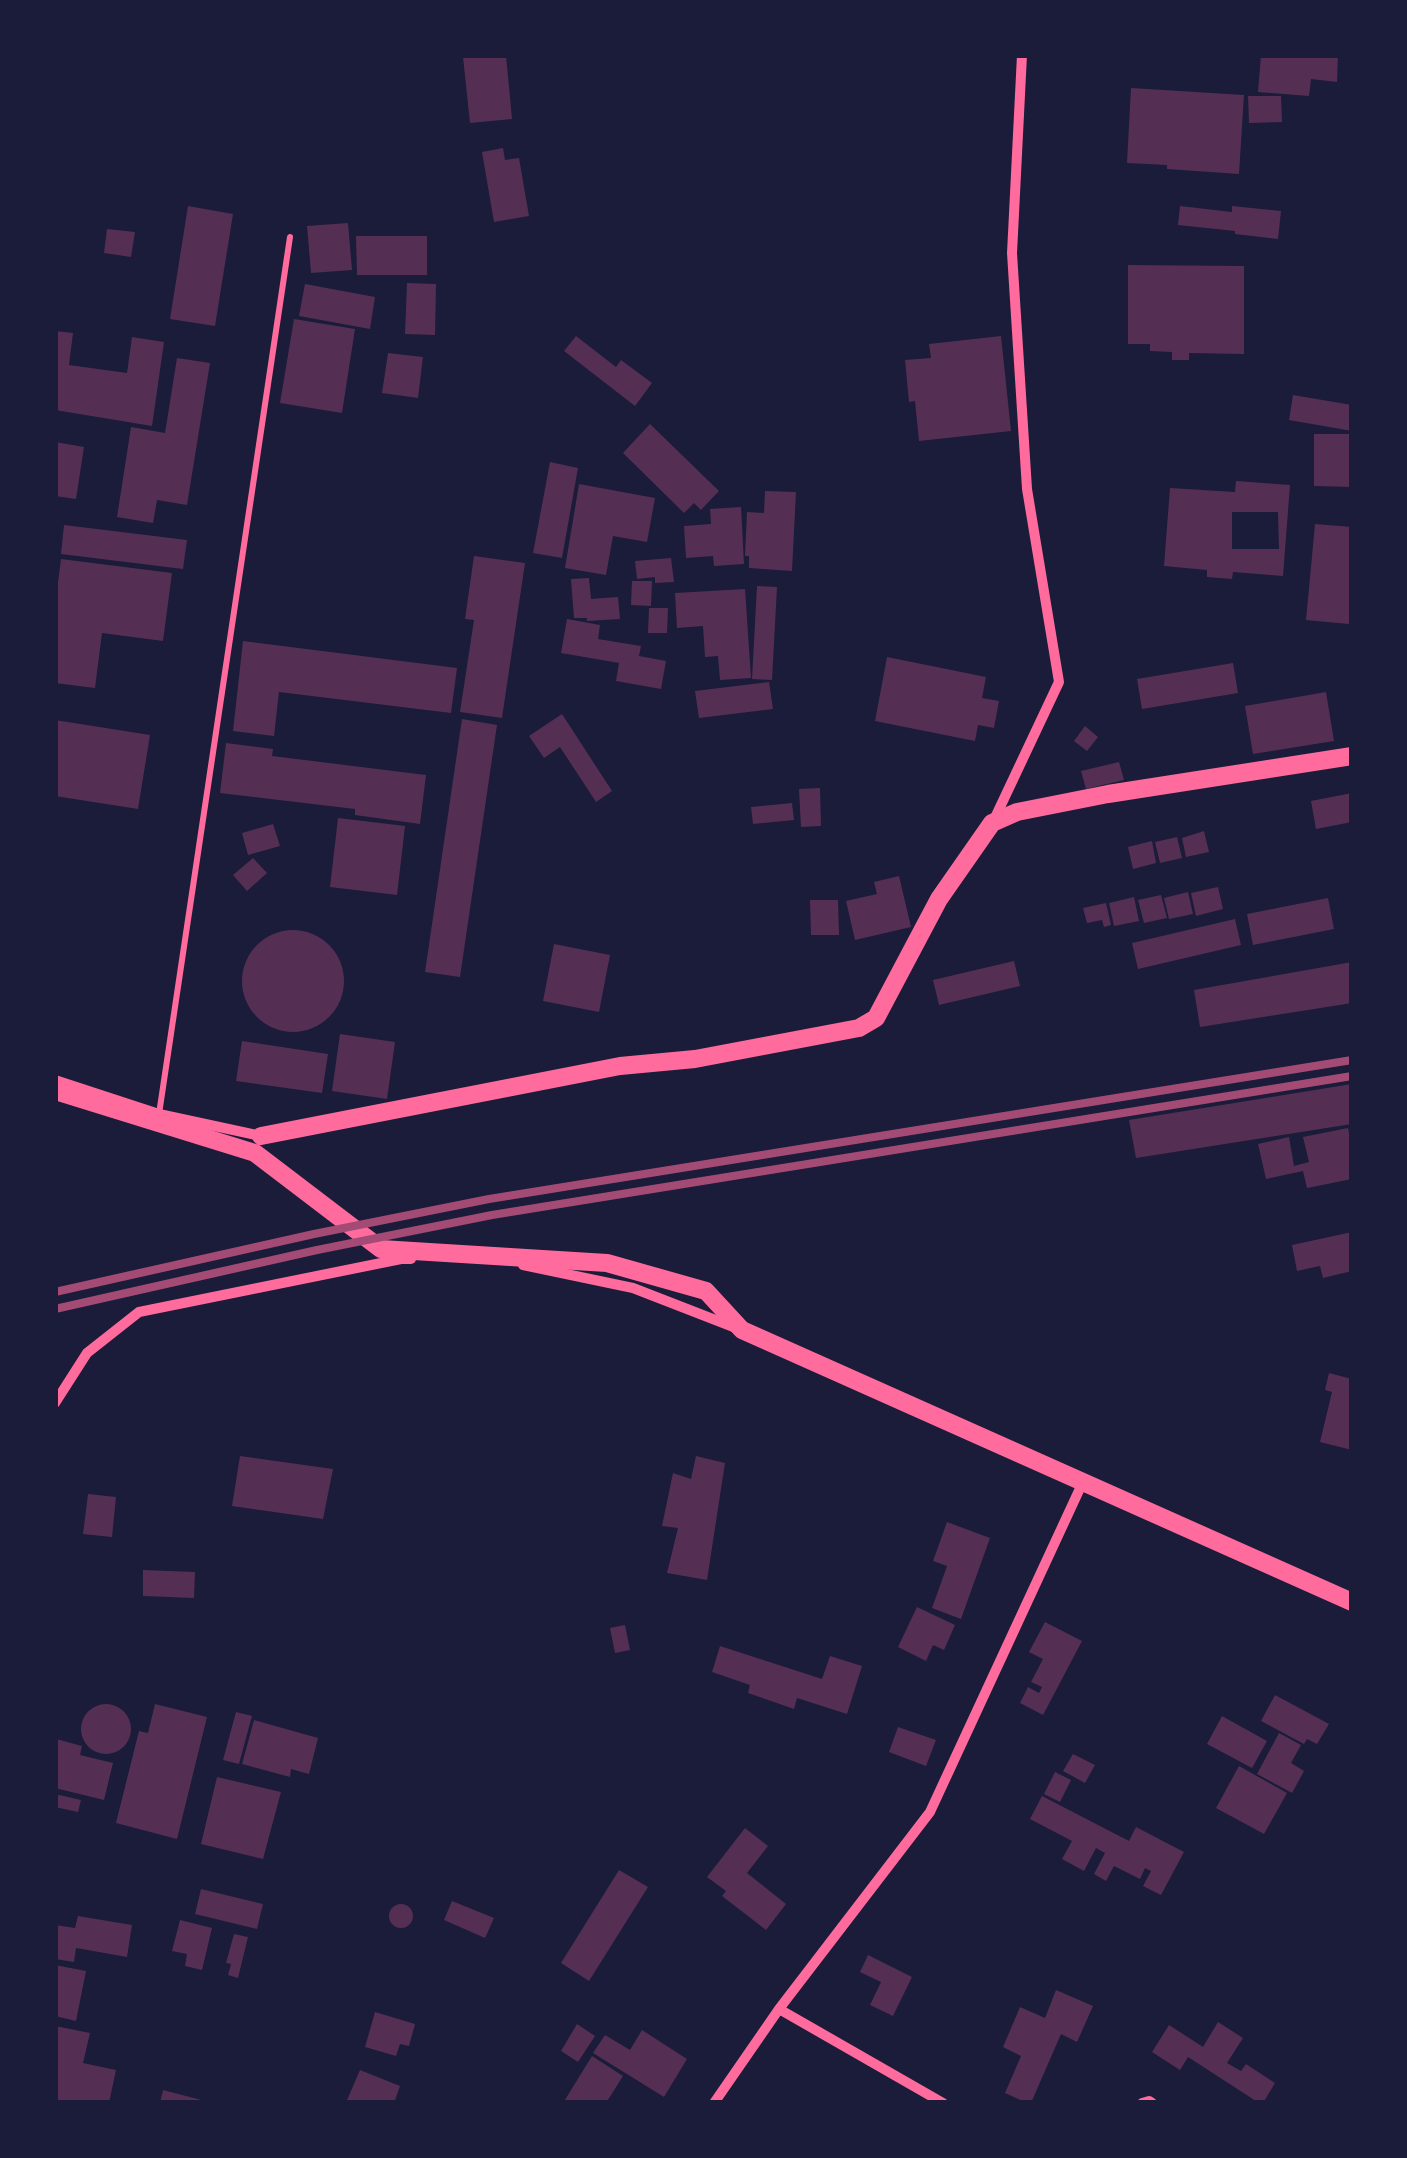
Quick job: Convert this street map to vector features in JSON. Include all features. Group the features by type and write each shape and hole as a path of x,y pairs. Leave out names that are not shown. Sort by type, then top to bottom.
{"street":[{"path":"55,1080 160,1114 261,1136 620,1066 695,1059 859,1028 876,1018 940,899 992,823 1059,682 1027,489 1012,253 1022,55"},
{"path":"992,823 1017,812 1108,794 1352,756"},
{"path":"55,1091 255,1152 381,1249 607,1264 706,1290 742,1330"},
{"path":"55,1403 87,1352 139,1312 400,1259 516,1264 632,1288 742,1330 1352,1602"},
{"path":"714,2103 930,1812 1082,1484"},
{"path":"780,2010 943,2103"},
{"path":"1142,2103 1152,2103"}],"lane":[{"path":"160,1114 290,237"}],"building":[{"path":"506,55 512,119 470,123 463,57"},
{"path":"1261,55 1338,56 1337,82 1311,79 1309,96 1258,92"},
{"path":"1131,88 1244,95 1239,174 1127,163"},
{"path":"1248,96 1281,96 1282,122 1249,123"},
{"path":"503,148 505,160 519,158 529,216 494,222 482,152"},
{"path":"188,206 233,214 215,326 170,319"},
{"path":"1180,206 1232,212 1232,206 1281,211 1278,239 1178,225"},
{"path":"348,223 352,270 311,273 307,226"},
{"path":"107,229 135,232 131,257 104,253"},
{"path":"356,236 427,236 427,275 357,275"},
{"path":"1128,265 1244,266 1244,354 1189,353 1189,360 1172,360 1172,352 1150,351 1150,344 1128,344"},
{"path":"407,283 436,284 435,335 405,334"},
{"path":"305,284 375,297 370,329 299,316"},
{"path":"294,319 355,329 342,413 280,403"},
{"path":"55,331 73,333 69,365 127,373 132,337 164,342 152,426 55,410"},
{"path":"576,336 616,367 621,360 652,383 635,406 564,351"},
{"path":"1001,336 1011,431 919,441 915,401 909,402 905,360 931,358 929,344"},
{"path":"388,353 423,357 418,398 382,393"},
{"path":"177,358 210,363 187,505 157,500 153,523 117,517 131,427 165,433"},
{"path":"1293,395 1352,405 1352,431 1289,420"},
{"path":"650,424 719,491 701,510 694,503 684,513 623,453"},
{"path":"1314,434 1352,434 1352,487 1314,486"},
{"path":"55,442 84,447 76,499 55,496"},
{"path":"550,462 578,468 562,558 533,553"},
{"path":"1236,481 1290,485 1283,576 1233,572 1232,579 1207,577 1207,570 1164,566 1170,488 1235,492","holes":["1232,512 1278,512 1279,549 1232,549"]},
{"path":"579,484 655,498 647,542 613,536 606,575 565,568"},
{"path":"765,491 796,492 792,571 749,568 749,556 745,556 747,512 764,513"},
{"path":"741,507 744,564 714,566 713,556 686,558 684,526 711,524 710,509"},
{"path":"1315,524 1352,527 1349,624 1306,620"},
{"path":"64,525 187,540 183,569 61,554"},
{"path":"474,556 525,563 502,718 460,712 474,620 465,619"},
{"path":"671,558 674,582 655,583 655,577 637,579 635,561"},
{"path":"61,559 172,573 163,641 102,633 95,688 55,683 55,606"},
{"path":"589,578 591,599 618,597 620,619 574,618 571,579"},
{"path":"632,581 652,581 651,606 631,605"},
{"path":"757,586 777,587 772,680 752,679"},
{"path":"745,589 751,678 720,680 718,656 705,657 703,626 677,628 675,593"},
{"path":"649,608 668,608 667,633 648,633"},
{"path":"567,619 600,625 598,639 641,646 639,656 666,661 661,689 616,681 619,663 561,653"},
{"path":"243,641 457,668 451,713 279,692 274,736 233,731"},
{"path":"887,657 986,677 982,698 999,701 994,728 978,725 975,741 875,721"},
{"path":"1233,663 1238,693 1142,709 1137,679"},
{"path":"769,682 773,709 699,718 695,691"},
{"path":"1326,692 1334,741 1253,754 1245,706"},
{"path":"562,714 612,791 596,802 560,747 544,758 529,736"},
{"path":"462,719 497,725 460,977 425,972"},
{"path":"55,720 150,735 138,809 55,796"},
{"path":"1085,726 1098,737 1087,751 1074,741"},
{"path":"226,743 273,749 272,756 426,775 420,824 355,815 355,809 220,793"},
{"path":"1119,762 1124,780 1086,789 1081,771"},
{"path":"820,788 821,826 801,827 799,789"},
{"path":"1352,793 1352,822 1316,829 1311,801"},
{"path":"792,803 794,820 753,824 751,807"},
{"path":"338,818 405,826 397,895 330,887"},
{"path":"273,824 280,846 248,855 242,833"},
{"path":"1204,831 1209,852 1186,857 1182,838"},
{"path":"1177,837 1182,858 1160,863 1155,842"},
{"path":"1152,841 1156,863 1133,869 1128,847"},
{"path":"253,858 267,873 247,891 233,875"},
{"path":"899,876 911,927 855,940 846,901 877,894 874,882"},
{"path":"1218,887 1223,909 1196,916 1191,893"},
{"path":"1188,892 1193,914 1169,919 1164,898"},
{"path":"1161,895 1167,918 1144,923 1138,900"},
{"path":"1134,897 1139,921 1114,926 1109,903"},
{"path":"1328,898 1334,929 1253,945 1247,914"},
{"path":"810,900 838,900 839,935 811,935"},
{"path":"1106,903 1111,925 1104,927 1102,920 1087,923 1083,908"},
{"path":"1235,919 1241,945 1138,969 1132,943"},
{"path":"293,930 313,934 329,945 340,961 344,981 340,1001 329,1017 313,1028 293,1032 273,1028 257,1017 246,1001 242,981 246,961 257,945 273,934"},
{"path":"554,944 610,955 599,1012 543,1001"},
{"path":"1014,961 1020,986 939,1005 933,980"},
{"path":"1352,962 1352,1003 1200,1027 1194,990"},
{"path":"340,1034 395,1042 387,1099 332,1091"},
{"path":"242,1041 328,1054 322,1093 236,1081"},
{"path":"1352,1084 1352,1124 1136,1158 1129,1120"},
{"path":"1348,1128 1352,1179 1307,1188 1303,1171 1266,1179 1258,1144 1289,1137 1294,1166 1309,1162 1303,1137"},
{"path":"1352,1232 1352,1271 1323,1278 1320,1266 1297,1271 1292,1245"},
{"path":"1329,1373 1352,1379 1352,1450 1320,1442 1332,1392 1325,1390"},
{"path":"240,1456 333,1469 323,1519 232,1506"},
{"path":"696,1456 725,1463 707,1580 667,1573 678,1528 662,1526 673,1473 691,1479"},
{"path":"88,1494 116,1497 112,1537 83,1534"},
{"path":"947,1522 990,1538 961,1619 932,1608 947,1566 933,1561"},
{"path":"143,1570 195,1572 194,1598 143,1596"},
{"path":"917,1607 955,1625 944,1650 933,1645 926,1661 898,1647"},
{"path":"1045,1622 1082,1641 1043,1715 1020,1703 1028,1687 1039,1693 1042,1687 1031,1682 1043,1659 1029,1652"},
{"path":"625,1625 630,1650 615,1653 610,1628"},
{"path":"720,1646 822,1679 830,1656 862,1666 847,1714 797,1698 794,1709 748,1693 750,1685 712,1672"},
{"path":"1275,1695 1329,1724 1317,1744 1307,1739 1304,1744 1261,1721"},
{"path":"106,1704 124,1711 131,1729 124,1747 106,1754 88,1747 81,1729 88,1711"},
{"path":"155,1704 207,1717 177,1839 116,1823 139,1731 148,1733"},
{"path":"236,1712 252,1716 239,1764 223,1760"},
{"path":"1222,1716 1267,1741 1252,1768 1207,1744"},
{"path":"254,1720 318,1738 309,1774 291,1769 290,1777 242,1764"},
{"path":"898,1727 936,1740 926,1766 889,1752"},
{"path":"1279,1733 1301,1745 1291,1763 1304,1771 1292,1793 1257,1774"},
{"path":"56,1739 82,1746 80,1755 113,1763 104,1800 55,1788"},
{"path":"1073,1754 1095,1765 1085,1783 1063,1771"},
{"path":"1239,1766 1287,1793 1264,1834 1216,1808"},
{"path":"1055,1772 1071,1780 1060,1802 1044,1794"},
{"path":"217,1777 281,1792 263,1859 201,1844"},
{"path":"55,1794 81,1800 78,1812 55,1807"},
{"path":"1042,1796 1129,1841 1136,1827 1184,1852 1161,1895 1143,1886 1151,1871 1145,1868 1140,1879 1114,1866 1106,1881 1094,1874 1105,1853 1096,1848 1084,1871 1062,1859 1072,1841 1030,1819"},
{"path":"745,1828 768,1846 747,1873 786,1904 766,1930 722,1896 726,1891 707,1877"},
{"path":"619,1870 648,1887 589,1981 561,1963"},
{"path":"201,1889 263,1904 257,1929 195,1914"},
{"path":"452,1901 494,1918 485,1938 444,1920"},
{"path":"401,1904 410,1907 410,1925 401,1928 392,1925 389,1916 392,1907"},
{"path":"78,1916 132,1925 127,1957 76,1948 74,1962 55,1959 55,1925 75,1928"},
{"path":"180,1920 212,1928 202,1970 185,1966 187,1954 172,1951"},
{"path":"234,1934 248,1937 238,1978 228,1975 231,1964 226,1963"},
{"path":"868,1955 912,1977 893,2016 870,2005 881,1982 860,1972"},
{"path":"55,1965 86,1971 76,2021 55,2016"},
{"path":"1056,1990 1093,2006 1077,2042 1061,2034 1031,2103 1027,2103 1005,2093 1021,2056 1003,2047 1020,2007 1045,2018"},
{"path":"375,2012 415,2024 409,2046 400,2044 396,2056 365,2047"},
{"path":"1218,2022 1243,2038 1227,2063 1241,2071 1246,2064 1275,2083 1263,2103 1188,2057 1180,2070 1152,2052 1169,2025 1203,2047"},
{"path":"577,2024 595,2036 578,2062 561,2051"},
{"path":"55,2026 90,2033 83,2063 116,2070 109,2103 55,2103"},
{"path":"642,2030 687,2059 664,2097 593,2053 605,2035 630,2050"},
{"path":"592,2056 623,2076 606,2103 563,2103"},
{"path":"360,2070 400,2086 394,2103 347,2100"},
{"path":"163,2090 209,2102 209,2103 160,2103"}],"railway":[{"path":"55,1292 489,1199 1352,1060"},
{"path":"55,1309 492,1215 1352,1076"}]}
